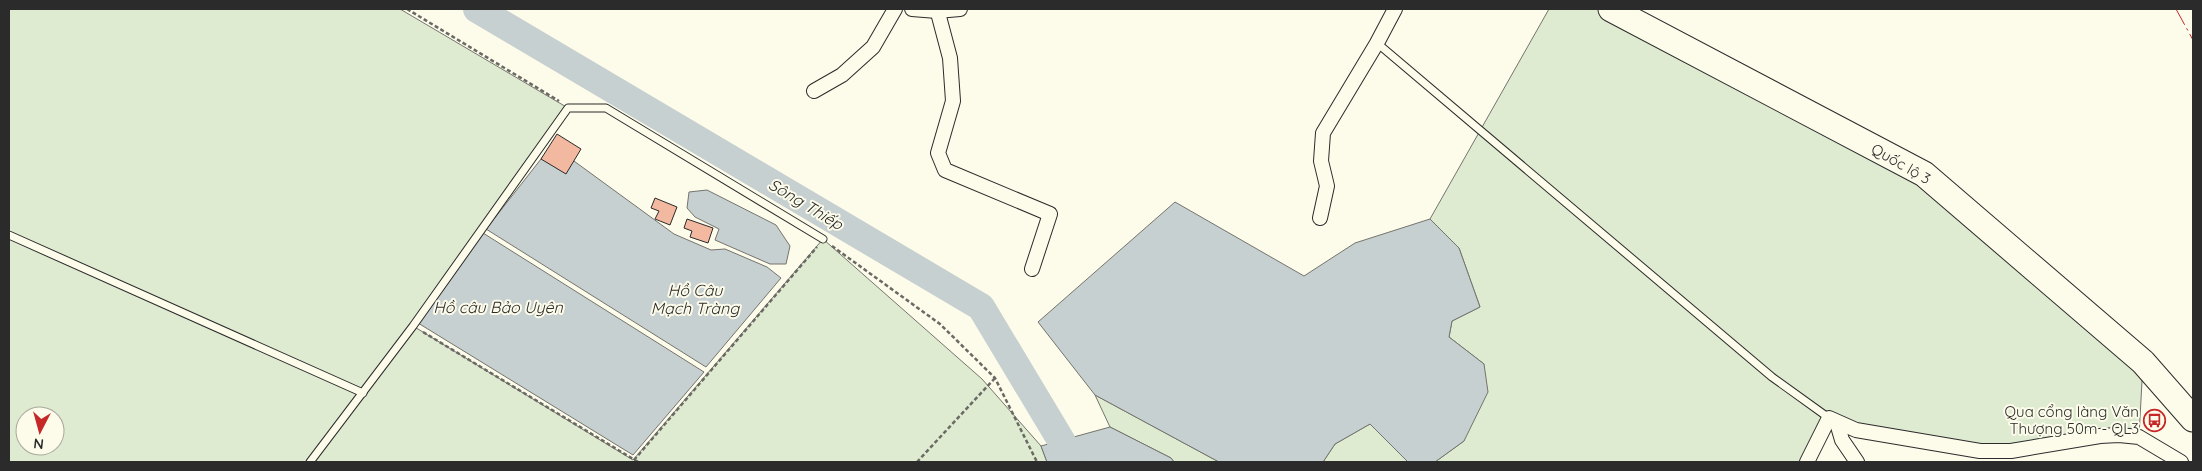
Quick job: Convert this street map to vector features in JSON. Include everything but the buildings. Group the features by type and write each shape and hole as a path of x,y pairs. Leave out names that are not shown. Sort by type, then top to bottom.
{"highway":[{"name":"Quốc lộ 3","path":"1611,9 1924,174 2143,362 2193,419"}],"street":[{"path":"814,91 842,75 873,47 895,9"},
{"path":"912,9 960,9"},
{"path":"1320,218 1327,186 1321,161 1323,134 1395,9"},
{"path":"937,10 950,58 953,101 938,153 946,170 1050,214 1032,269"},
{"path":"1806,462 1833,420"},
{"path":"1833,420 1842,440 1857,462"},
{"path":"1833,420 1856,430 1980,451 2012,451 2100,436 2139,437 2181,462"}],"lane":[{"path":"1377,43 1772,377 1833,420"},
{"path":"310,462 413,326 568,108 606,108 823,239"},
{"path":"9,235 363,393"}],"path":[{"path":"407,9 568,108"},
{"path":"634,460 823,239 940,324 995,378 1038,462"},
{"path":"413,326 638,462"},
{"path":"917,462 995,378"}],"green space":[{"path":"9,9 400,9 568,108 413,326 633,460 823,239 982,379 1041,446 1047,462 9,462"},
{"path":"1549,9 1611,9 1924,174 2143,362 2139,437 2011,451 1829,418 1807,462 1435,462 1464,441 1484,364 1449,337 1452,321 1480,307 1459,248 1430,219"},
{"path":"1095,395 1219,462 1174,462 1171,458 1110,427"},
{"path":"1370,424 1408,462 1323,462 1335,444"}],"water":[{"name":"Hồ Câu Mạch Tràng","path":"552,145 674,234 711,250 725,249 767,267 781,278 706,367 486,229"},
{"path":"707,190 776,225 790,246 786,264 770,264 715,240 719,229 695,217 687,208 689,192"},
{"path":"1175,202 1304,276 1355,243 1430,219 1459,248 1480,307 1452,321 1449,337 1484,364 1488,392 1464,441 1435,462 1408,462 1370,424 1335,444 1323,462 1219,462 1095,395 1038,322"},
{"name":"Hồ câu Bảo Uyên","path":"483,233 704,372 633,455 418,323"},
{"path":"1110,427 1171,458 1174,462 1047,462 1041,446"}],"waterway":[{"name":"Sông Thiếp","path":"477,9 981,307 1074,462"}],"power":[{"path":"2176,9 2193,40"}],"place":[{"name":"Qua cổng làng Văn Thượng 50m - QL3","path":"2155,421"}]}
